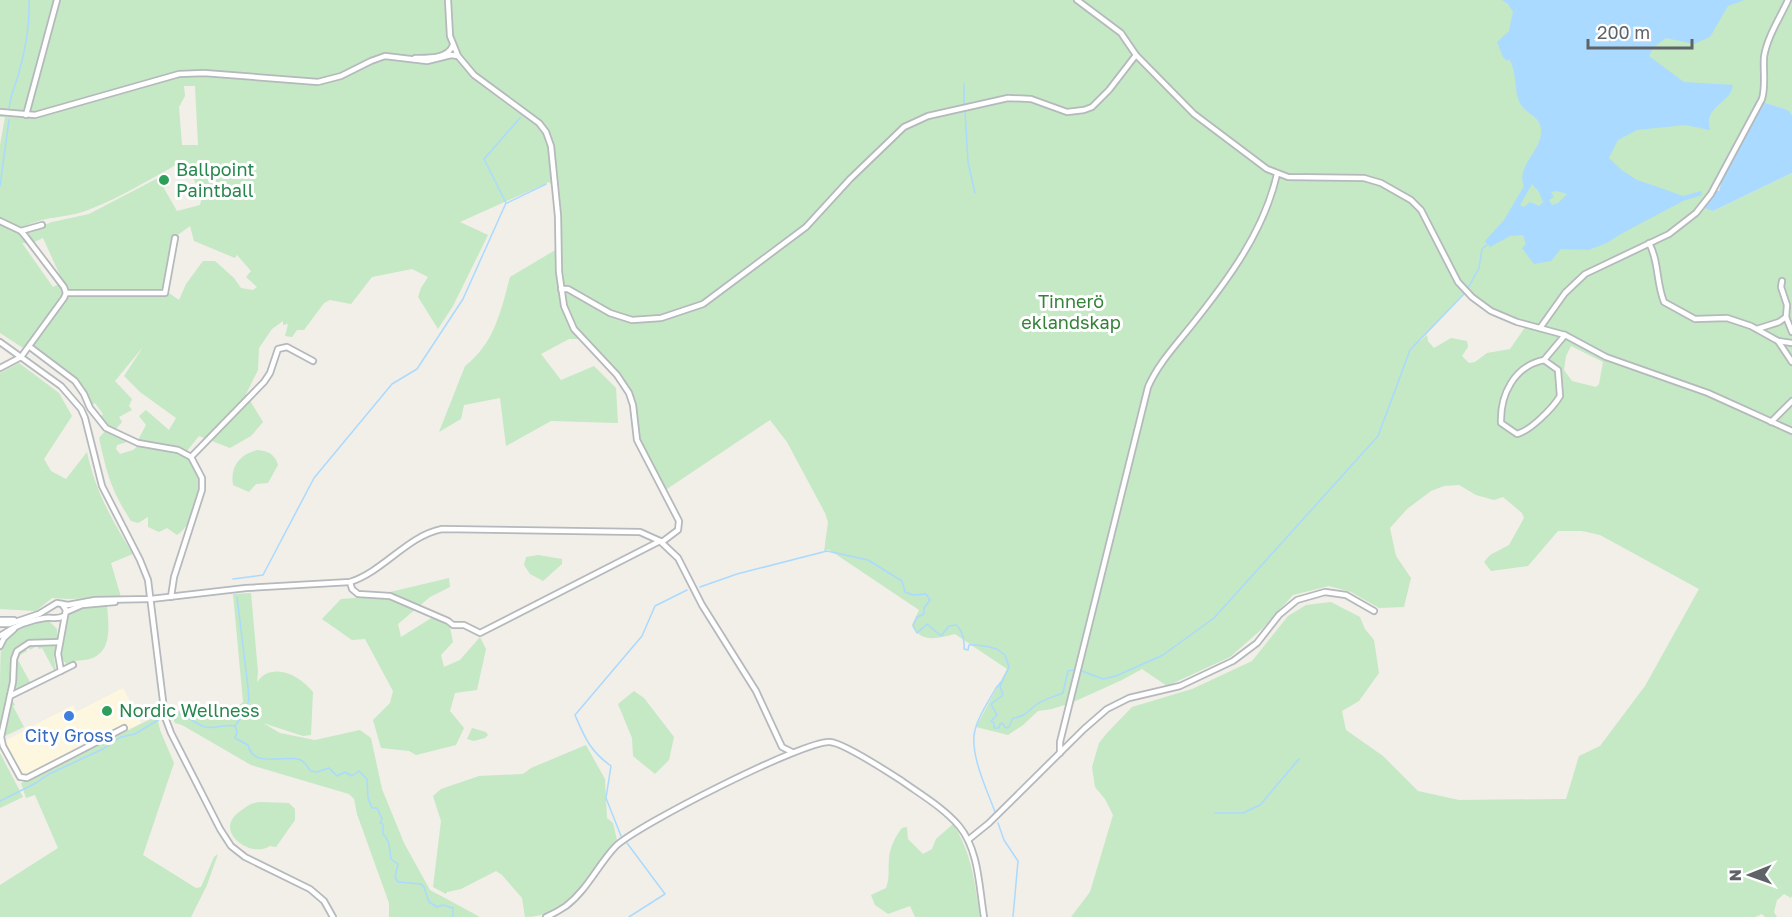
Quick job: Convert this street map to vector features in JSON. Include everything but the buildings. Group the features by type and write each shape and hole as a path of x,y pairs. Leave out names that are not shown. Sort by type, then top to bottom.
{"street":[{"path":"26,115 57,0"},
{"path":"350,582 352,589 358,594 390,596 453,625 464,625 480,633 661,541 678,530 679,521 635,435 633,405 629,393 622,381 574,329 564,306 561,289 558,216 548,137 539,123 474,75 458,56 449,27 448,0"},
{"path":"1077,0 1120,33 1136,55 1194,114 1267,169 1288,177 1364,178 1381,183 1402,194 1421,210 1452,273 1472,297 1500,316 1565,336 1606,357 1708,393 1792,431"},
{"path":"1540,328 1565,293 1585,274 1679,227 1696,213 1711,194 1762,99 1765,86 1764,56 1788,0"},
{"path":"410,59 442,55 451,51 453,45"},
{"path":"0,112 35,115 179,74 318,81 342,76 379,57 392,56 427,61 451,55 458,56"},
{"path":"561,289 568,289 621,318 632,320 661,318 703,304 806,227 850,178 904,127 928,116 1008,98 1031,99 1067,112 1084,110 1092,107 1109,90 1136,55"},
{"path":"1060,753 1060,742 1148,387 1160,366 1243,257 1274,188 1277,174"},
{"path":"0,221 21,231 66,292"},
{"path":"21,231 42,225"},
{"path":"66,292 165,293 175,238"},
{"path":"1649,243 1654,252 1659,288 1664,302 1695,319 1727,318 1757,329 1778,341 1792,343"},
{"path":"1782,281 1781,287 1787,302 1786,317 1792,332"},
{"path":"0,368 21,357 30,347 66,292"},
{"path":"1757,329 1779,322 1786,317"},
{"path":"1544,360 1558,370 1560,396 1541,418 1522,433 1517,434 1501,423 1501,407 1506,391 1518,373 1544,360 1565,336"},
{"path":"1778,341 1792,362"},
{"path":"0,342 67,391 81,409 102,486 148,580 166,722 228,843 245,857 310,889 324,901 333,917"},
{"path":"30,347 75,381 90,408 106,428 138,443 178,450 191,457 202,478 202,490 174,577 171,597"},
{"path":"191,457 264,382 280,348 287,347 313,362"},
{"path":"1772,422 1792,401"},
{"path":"0,636 55,603 68,605 104,599 149,599 246,588 350,582 364,578 425,534 442,529 633,531 661,541 673,552 683,566 702,605 756,691 782,747 792,752"},
{"path":"968,840 989,823 1084,729 1115,704 1129,698 1180,686 1242,656 1257,643 1279,615 1298,600 1325,592 1346,595 1374,611"},
{"path":"0,624 44,618 59,619 76,606 149,599"},
{"path":"61,671 57,657 65,614 62,604"},
{"path":"51,607 50,613 62,632"},
{"path":"0,620 22,622"},
{"path":"0,646 8,634 22,622"},
{"path":"60,642 29,643 19,649 14,659 10,696 1,739 21,779 124,728"},
{"path":"10,696 73,665"},
{"path":"546,917 566,907 580,893 616,846 630,835 711,791 792,752 825,742 841,745 888,771 954,821 968,840 977,870 984,917"}],"shaded area":[{"path":"123,688 141,723 21,783 1,743 73,705 76,712"}],"green space":[{"name":"Tinnerö eklandskap","path":"0,0 1788,0 1775,31 1792,0 1792,115 1788,110 1763,102 1767,89 1765,68 1765,89 1757,110 1702,206 1713,211 1792,173 1792,896 1791,898 1784,894 1777,900 1774,912 1777,917 1765,917 1762,914 1755,917 1071,917 1090,892 1113,815 1105,799 1095,787 1092,767 1099,743 1132,707 1192,689 1252,661 1288,616 1306,605 1331,602 1360,617 1365,629 1374,640 1379,673 1359,701 1342,711 1346,730 1383,756 1418,791 1459,800 1566,799 1579,756 1600,746 1645,686 1699,589 1600,535 1582,531 1558,531 1528,566 1491,571 1484,562 1490,555 1509,545 1524,518 1522,513 1503,497 1494,500 1476,495 1459,485 1444,486 1431,491 1407,509 1390,528 1396,556 1411,578 1404,607 1379,608 1351,592 1329,586 1293,595 1263,628 1230,657 1167,686 1142,669 1071,703 1038,711 1008,735 976,727 1007,669 955,634 930,638 920,635 912,625 919,610 828,549 824,552 828,522 825,513 787,442 770,420 664,491 639,444 631,399 626,387 581,339 569,339 541,354 561,380 594,366 616,388 618,423 551,421 506,446 500,398 464,405 461,419 439,432 465,366 483,348 490,337 510,277 557,249 559,257 556,189 549,182 460,222 488,235 453,306 438,329 418,297 428,277 412,269 372,277 351,304 330,300 324,303 304,330 297,330 292,337 285,336 288,324 283,325 283,321 272,329 259,348 258,370 246,394 263,422 251,436 230,448 199,436 187,451 137,442 146,425 139,416 146,410 169,430 176,418 140,392 124,376 143,347 115,381 132,399 129,406 132,410 119,417 122,422 115,430 107,426 100,417 103,414 95,403 92,405 77,379 30,342 23,348 0,333 0,223 22,234 30,244 22,243 53,287 63,282 43,238 34,242 27,232 52,222 89,214 158,178 177,211 200,205 202,197 185,160 100,205 80,213 37,221 21,229 0,219 0,145 5,117 0,117","holes":["184,86 195,86 198,145 182,145 179,107 185,96","190,226 194,241 235,258 237,255 251,271 246,277 257,287 253,290 241,288 234,278 215,261 203,261 186,284 179,300 165,290 175,237","1649,243 1652,250 1647,245 1586,275 1547,318 1543,330 1526,326 1510,349 1487,353 1475,362 1469,363 1462,356 1468,347 1467,341 1451,338 1434,348 1428,341 1427,335 1417,344 1466,292 1501,315 1540,328 1542,323 1565,293 1585,273","1571,346 1603,362 1599,384 1596,387 1572,381 1564,370 1566,356"]},
{"path":"19,363 59,393 72,416 44,459 51,471 66,479 87,452 105,505 133,554 111,563 121,597 52,598 36,611 0,609 0,373"},
{"path":"107,429 127,442 117,445 116,449 120,454 133,450 139,445 179,452 192,461 197,471 198,495 190,519 177,535 167,528 159,532 148,527 148,517 138,523 131,521 114,491 105,462 99,438"},
{"path":"257,450 270,454 278,465 268,483 256,484 249,492 233,485 233,473 237,463 245,455"},
{"path":"538,555 562,559 562,564 543,581 530,574 524,565 526,557"},
{"path":"449,578 450,587 430,597 398,624 401,637 433,617 450,627 453,642 441,655 444,667 460,660 480,637 486,649 477,690 455,693 450,711 464,728 456,745 416,755 409,751 381,748 373,720 390,703 393,691 365,639 352,640 322,619 341,599 369,597"},
{"path":"251,593 257,682 271,672 285,673 303,682 313,692 311,735 303,736 263,723 280,733 315,740 360,730 371,738 382,789 404,843 430,890 480,917 389,917 389,903 357,814 354,799 349,794 251,765 175,723 170,711 201,709 216,715 232,712 243,702 233,594"},
{"path":"107,606 107,639 101,653 67,664 61,659 69,613 79,607"},
{"path":"48,620 57,629 57,639 27,641 13,653 10,684 0,728 1,647 14,631 34,622"},
{"path":"54,644 56,647 55,672 42,648 39,649 37,646 30,650 29,647 31,645"},
{"path":"25,648 27,651 20,655 18,660 30,682 13,692 15,661"},
{"path":"634,691 644,698 674,737 669,760 655,774 633,756 632,738 618,704"},
{"path":"12,700 24,727 3,737"},
{"path":"157,716 160,730 174,763 143,855 196,888 201,887 214,857 218,854 207,885 191,917 0,917 0,885 58,848 35,795 26,798 21,783"},
{"path":"472,728 486,732 488,735 474,741 467,739"},
{"path":"586,745 605,779 607,818 613,823 617,840 589,878 567,901 541,915 525,917 522,898 496,871 446,894 433,887 441,821 433,796 441,789 479,776 523,774 531,768"},
{"path":"0,753 23,797 0,808"},
{"path":"259,802 289,803 295,809 295,820 276,847 253,849 237,841 232,835 230,827 232,819 246,807"},
{"path":"953,824 969,857 980,917 915,917 910,906 888,914 875,905 871,895 886,888 890,851 902,828 907,827 908,839 923,854 932,849 936,839"}],"water":[{"path":"1502,0 1744,0 1728,6 1710,37 1694,44 1666,38 1653,48 1649,56 1684,82 1733,85 1728,97 1710,115 1710,130 1685,125 1637,130 1618,140 1609,158 1637,180 1683,196 1701,191 1702,195 1683,201 1607,243 1588,250 1561,249 1551,261 1534,264 1522,248 1526,244 1523,235 1510,236 1490,247 1485,241 1504,220 1524,186 1522,179 1525,166 1541,134 1538,120 1521,105 1512,64 1509,59 1507,61 1503,57 1497,42 1509,31 1513,12","holes":["1532,184 1539,192 1543,202 1539,206 1530,202 1524,207 1520,205","1551,192 1567,194 1558,203 1552,205 1549,200 1554,197"]},
{"path":"1763,102 1788,110 1792,115 1792,173 1713,211 1702,207 1714,190 1719,191 1721,183 1719,181"}],"waterway":[{"path":"9,108 25,48 29,0"},
{"path":"964,84 964,106"},
{"path":"965,111 968,162 975,193"},
{"path":"233,579 263,575 314,478 392,384 417,369 463,299 506,203 484,159 520,118"},
{"path":"0,186 9,120"},
{"path":"507,203 546,184"},
{"path":"1468,288 1479,268 1482,249 1488,244"},
{"path":"1082,671 1103,679 1116,676 1163,655 1214,618 1378,436 1410,350 1464,294"},
{"path":"700,587 737,574 827,551 868,560 902,581 905,592 913,595 926,594 930,600 924,608 924,614 917,617 913,626 917,633 927,624 941,636 949,626 956,625 963,636 964,649 968,650 969,645 979,645 997,649 1005,655 1009,667 1000,686 1003,695 991,704 997,715 991,721 994,723 994,728 999,728 1002,723 1006,728 1009,727 1013,718 1023,715 1042,701 1063,693 1068,671 1074,670"},
{"path":"621,836 606,798 611,766 589,744 575,715 642,636 655,606 687,590"},
{"path":"237,597 248,687 249,700 246,708"},
{"path":"995,812 980,771 974,749 974,739 979,719 1001,682"},
{"path":"235,726 244,713"},
{"path":"168,715 183,715 205,727 235,726 237,732 235,738 248,745 251,752 262,759 301,760 311,771 317,772 329,768 337,776 345,772 352,776 359,771 367,779 368,798 372,808 377,808 382,819 380,823 383,824 383,834 389,843 391,859 398,864 395,877 398,882 421,884 429,902 437,907 443,905 453,908 453,917"},
{"path":"0,801 49,774 103,749 121,737 135,734 163,717"},
{"path":"1215,813 1243,813 1260,805 1299,759"},
{"path":"998,823 1004,840 1018,861 1013,917"},
{"path":"627,843 665,894 629,917"}],"place":[{"name":"Ballpoint Paintball","path":"164,180"},
{"name":"Nordic Wellness","path":"107,711"},
{"name":"City Gross","path":"69,716"}]}
